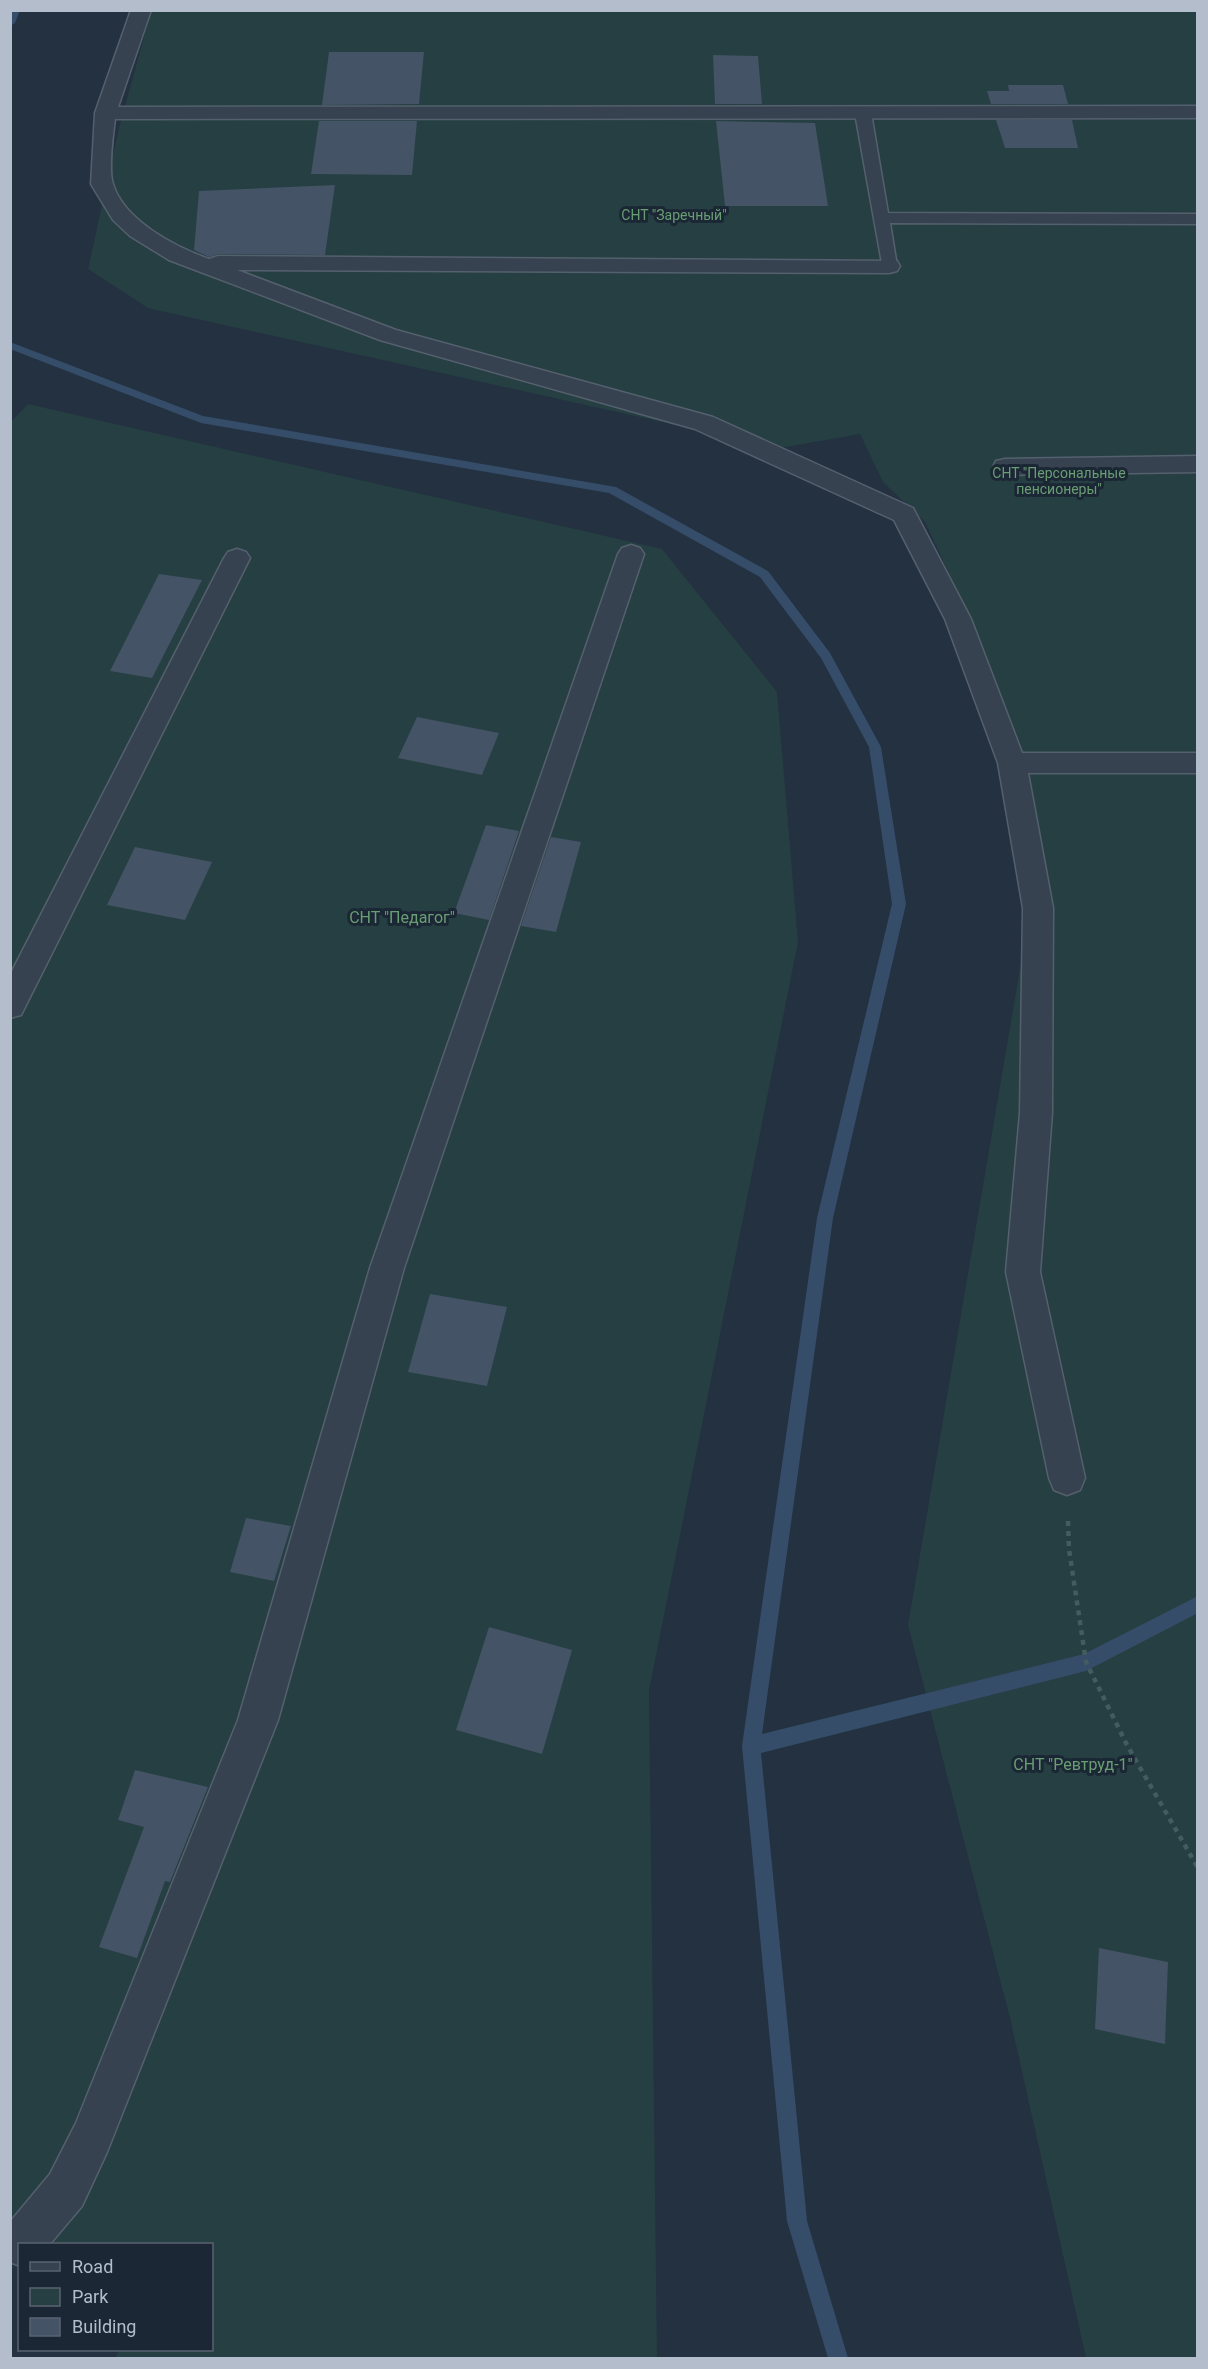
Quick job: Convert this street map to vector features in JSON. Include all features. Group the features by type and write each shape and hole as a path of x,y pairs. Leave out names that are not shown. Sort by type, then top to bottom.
{"street":[{"path":"141,10 105,113 101,170 102,184 108,197 121,215 138,231 177,255 388,335 704,423 904,514 958,619 1012,763 1038,908 1036,1113 1023,1272 1067,1478"},
{"path":"105,113 1197,112"},
{"path":"198,263 889,266"},
{"path":"1005,467 1197,464"},
{"path":"22,2243 66,2190 92,2137 258,1720 387,1268 504,934 632,554"},
{"path":"10,1006 237,558"},
{"path":"1012,763 1197,763"}],"lane":[{"path":"863,112 889,266"},
{"path":"881,218 1197,219"}],"path":[{"path":"1067,1478 1068,1549 1086,1662 1127,1745 1197,1868"}],"green space":[{"path":"151,11 1197,11 1197,2358 1086,2358 1010,2018 908,1625 1022,957 1044,956 1012,743 977,633 925,522 883,482 860,434 780,448 148,308 88,269 118,132"},
{"name":"СНТ \"Педагог\"","path":"28,404 662,549 777,692 798,942 649,1691 657,2358 115,2358 118,2351 213,2351 213,2243 18,2243 11,2259 10,423"}],"building":[{"path":"329,52 424,52 419,104 322,105"},
{"path":"713,55 758,56 762,104 715,104"},
{"path":"1008,85 1063,85 1068,104 991,104 987,91 1009,91"},
{"path":"996,120 1072,120 1078,148 1005,148"},
{"path":"319,121 417,121 412,175 311,174"},
{"path":"716,121 815,123 828,206 725,206"},
{"path":"335,185 325,255 218,254 209,257 194,250 199,191"},
{"path":"159,574 202,580 152,678 110,671"},
{"path":"417,717 499,733 482,775 398,758"},
{"path":"486,825 519,831 489,920 454,913"},
{"path":"551,837 581,842 556,932 521,926"},
{"path":"135,847 212,862 185,920 107,905"},
{"path":"430,1294 507,1307 487,1386 408,1372"},
{"path":"246,1518 291,1526 274,1581 230,1572"},
{"path":"489,1627 572,1650 542,1754 456,1730"},
{"path":"135,1770 208,1787 170,1882 165,1881 137,1958 99,1947 144,1827 118,1820"},
{"path":"1099,1948 1168,1962 1165,2044 1095,2029"}],"waterway":[{"path":"10,23 16,10"},
{"path":"10,345 201,419 612,490 764,574 826,656 875,747 899,904 825,1218 751,1746"},
{"path":"751,1746 1086,1662 1198,1604"},
{"path":"751,1746 797,2221 838,2358"}],"park label":[{"name":"СНТ \"Заречный\"","path":"674,215"},
{"name":"СНТ \"Персональные пенсионеры\"","path":"1059,481"},
{"name":"СНТ \"Ревтруд-1\"","path":"1073,1764"}]}
